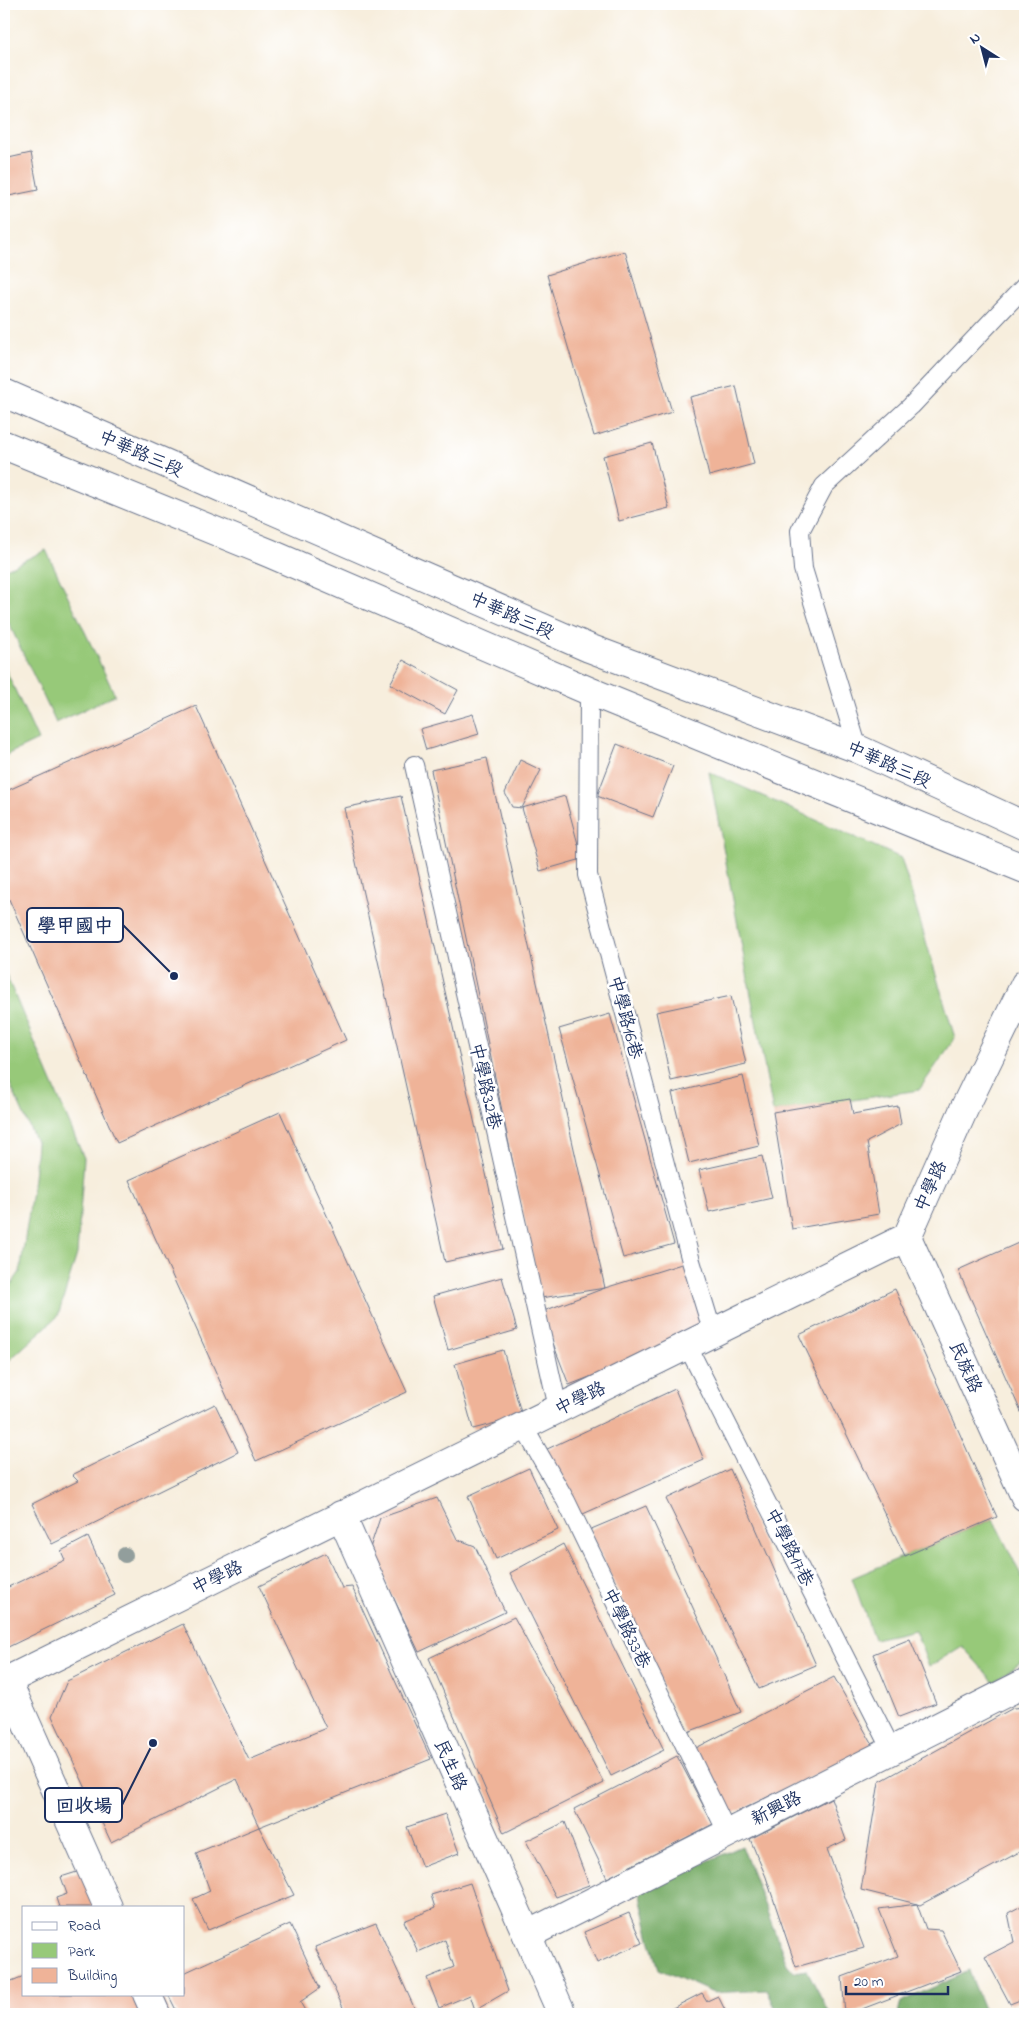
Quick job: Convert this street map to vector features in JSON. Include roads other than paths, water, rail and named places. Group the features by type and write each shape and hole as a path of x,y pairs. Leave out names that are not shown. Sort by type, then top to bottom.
{"street":[{"name":"中華路三段","path":"4,393 589,648 858,749 1025,826"},
{"path":"4,444 269,553 589,691 1025,869"},
{"name":"中學路","path":"5,1681 907,1237 964,1109 1025,984"},
{"name":"民族路","path":"907,1237 1025,1497"},
{"name":"民生路","path":"341,1516 562,2014"},
{"path":"5,1681 108,1906"},
{"name":"新興路","path":"527,1935 727,1832 1025,1683"},
{"path":"148,1996 156,2014"}],"lane":[{"path":"858,749 803,569 800,531 824,486 911,406 1025,286"},
{"name":"中學路16巷","path":"589,691 588,875 691,1261 712,1330 698,1340"},
{"name":"中學路32巷","path":"414,765 558,1408"},
{"name":"中學路17巷","path":"698,1340 892,1750"},
{"name":"中學路33巷","path":"523,1426 566,1501 727,1832"}],"place":[{"name":"學甲國中","path":"174,976"},
{"name":"回收場","path":"153,1743"}]}
